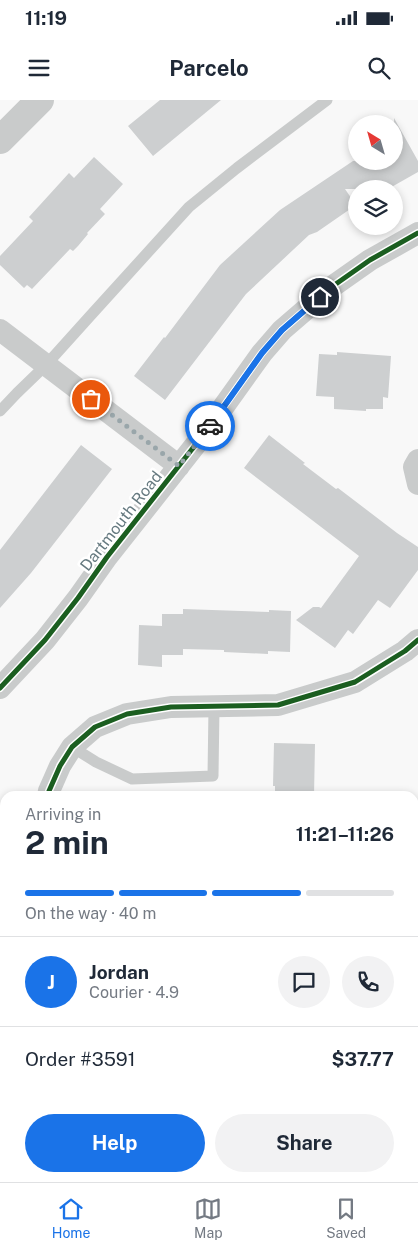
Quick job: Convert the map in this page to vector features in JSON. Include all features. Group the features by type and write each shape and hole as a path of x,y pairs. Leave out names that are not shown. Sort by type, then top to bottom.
{"street":[{"path":"0,140 40,100"},
{"name":"Dartmouth Road","path":"0,688 45,640 107,557 204,434 262,353 282,330 333,286 370,260 418,233"},
{"path":"0,330 179,466"},
{"path":"418,460 414,467 418,484"},
{"path":"49,791 60,766 72,747 95,726 127,714 171,707 278,706 355,682 405,651 418,640"}],"lane":[{"path":"0,411 46,366 189,207 327,100"},
{"path":"72,747 96,762 132,779 213,776 214,706"}],"building":[{"path":"160,100 221,100 153,156 128,126"},
{"path":"403,134 418,161 418,172 403,180 348,180 348,189 345,189 348,193 348,211 317,232 309,235 246,294 165,400 134,376 220,265 280,210 348,164 348,170 403,170"},
{"path":"94,157 123,184 100,209 105,214 87,233 78,246 73,251 70,249 32,289 27,285 24,288 0,265 0,256 33,221 29,217 69,173 74,178"},
{"path":"337,352 391,356 388,398 383,397 383,409 366,409 366,411 334,409 334,397 316,396 319,354 337,355"},
{"path":"269,435 336,489 338,488 418,547 418,570 390,608 378,600 353,634 348,630 335,648 296,620 313,607 321,608 359,556 244,468"},
{"path":"81,445 112,469 31,573 0,608 0,550"},
{"path":"183,609 291,611 290,652 268,651 268,654 183,649 183,655 162,655 162,667 138,665 139,625 162,626 162,614 183,614"},
{"path":"274,743 315,744 314,791 275,791 275,786 273,786"}],"cycle path":[{"path":"0,688 45,640 107,557 204,434 262,353 282,330 333,286 370,260 418,233"},
{"path":"49,791 60,766 72,747 95,727 127,714 171,707 278,705 355,682 405,651 418,640"}],"way so far":[{"path":"91,399 179,466 210,426"}],"route":[{"path":"210,426 262,353 282,330 320,297"}]}
